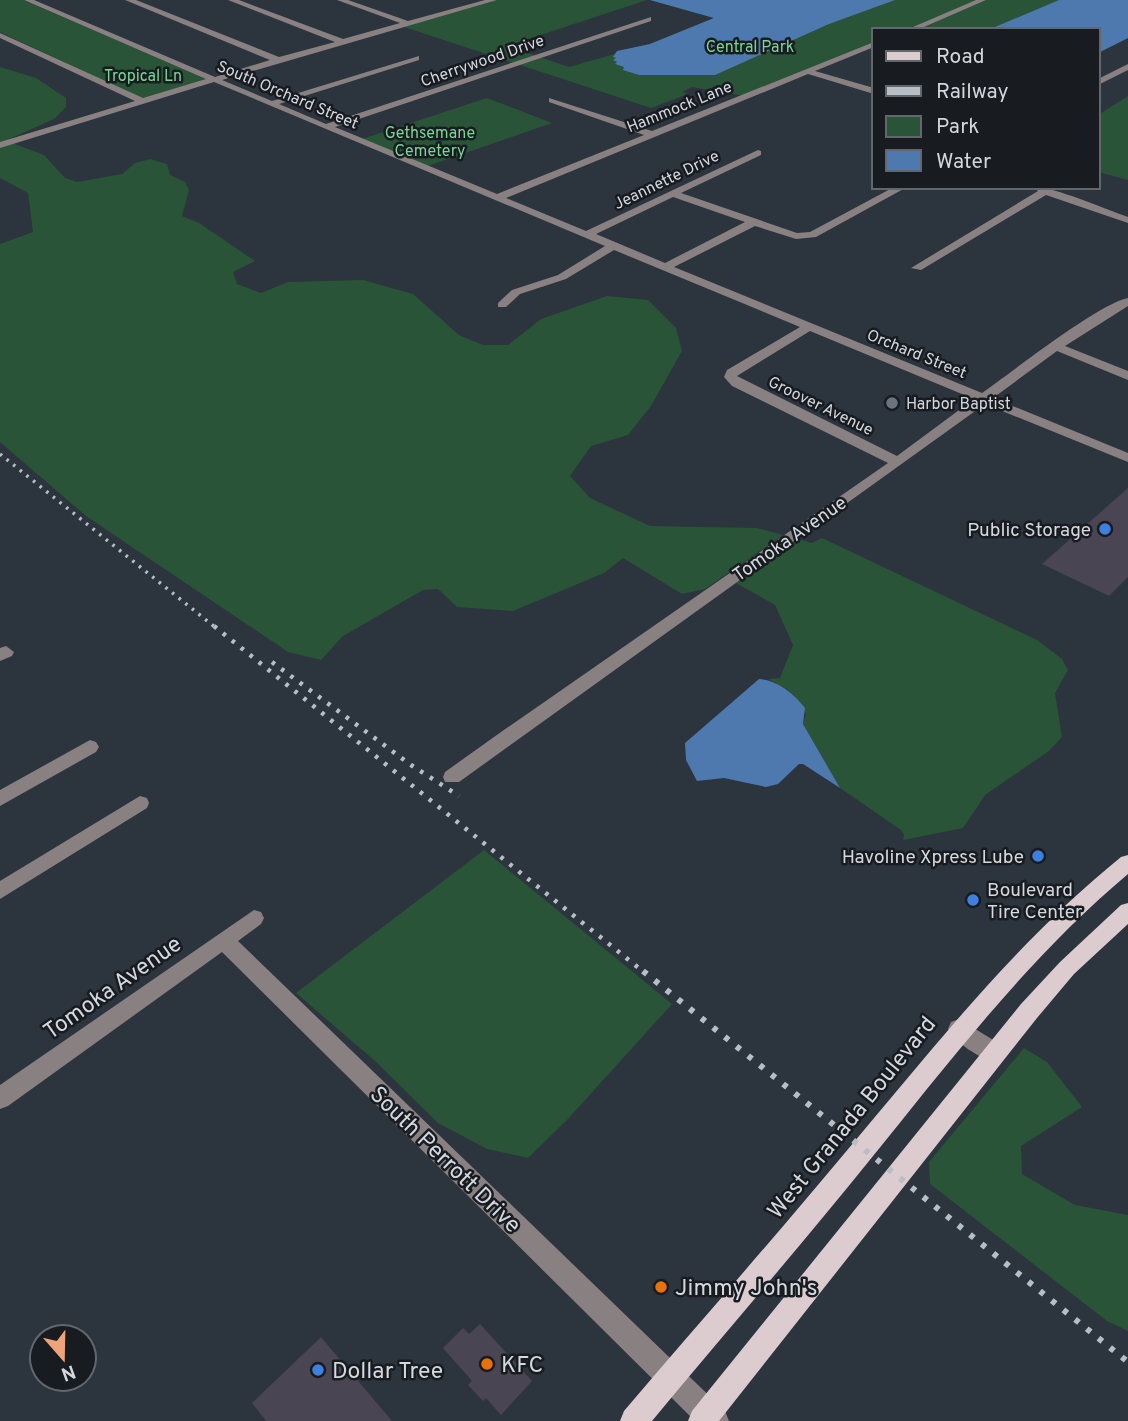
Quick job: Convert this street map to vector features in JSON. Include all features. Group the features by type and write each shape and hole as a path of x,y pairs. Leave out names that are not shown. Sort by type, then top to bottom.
{"main road":[{"name":"West Granada Boulevard","path":"634,1421 864,1150 959,1029 1032,947 1128,863"},
{"path":"708,1419 995,1054 1067,968 1128,911"}],"street":[{"name":"South Orchard Street","path":"28,0 270,104 809,327"},
{"path":"129,0 278,61"},
{"path":"232,0 343,42"},
{"path":"341,0 409,24"},
{"path":"352,4 367,0"},
{"path":"0,145 278,61 493,0"},
{"path":"915,28 982,0"},
{"name":"Cherrywood Drive","path":"326,127 648,19"},
{"path":"0,35 144,102"},
{"name":"Hammock Lane","path":"496,198 871,47"},
{"path":"270,104 416,58"},
{"path":"1100,81 1128,66"},
{"path":"807,71 872,89"},
{"path":"552,100 651,134"},
{"name":"Jeannette Drive","path":"588,234 758,153"},
{"path":"670,193 796,236 808,235 898,189"},
{"path":"917,268 1042,189 1128,220"},
{"path":"667,266 754,222"},
{"path":"502,305 516,292 562,277 615,245"},
{"name":"Tomoka Avenue","path":"452,777 898,462 981,398 1091,322 1128,302"},
{"name":"Groover Avenue","path":"809,327 732,373 730,377 737,383 898,462"},
{"name":"Orchard Street","path":"809,327 1128,458"},
{"path":"1058,347 1128,376"},
{"path":"0,799 90,747"},
{"path":"0,891 140,803"},
{"name":"Tomoka Avenue","path":"0,1098 254,918"},
{"name":"South Perrott Drive","path":"223,940 670,1378 708,1419"},
{"path":"959,1029 995,1054"}],"green space":[{"name":"Tropical Ln","path":"0,0 23,0 209,80 145,100 0,32"},
{"name":"Central Park","path":"493,0 647,0 507,46 569,67 650,44 714,18 650,0 1128,0 1128,38 1100,52 1100,28 872,28 872,45 745,96 692,87 682,92 688,94 651,108 401,26"},
{"path":"0,67 36,78 66,98 66,107 54,119 0,143"},
{"path":"1128,96 1128,180 1100,173 1100,114"},
{"name":"Gethsemane Cemetery","path":"487,98 552,123 428,166 362,139"},
{"path":"12,143 44,155 65,178 77,182 122,174 135,163 150,159 167,164 170,175 185,182 189,190 182,216 199,223 255,261 233,272 237,284 261,293 288,282 363,280 413,294 459,335 483,345 508,345 541,319 607,296 648,300 676,328 682,351 651,406 628,435 591,446 570,476 590,498 650,526 757,528 783,535 705,589 682,594 623,558 604,573 513,611 457,607 438,589 423,590 343,636 321,660 288,652 86,516 0,442 0,244 33,232 28,193 0,178 0,147"},
{"path":"822,538 1037,640 1062,659 1068,670 1055,693 1062,737 1049,751 985,795 963,828 903,840 901,830 840,788 803,724 806,714 787,689 768,679 780,678 793,645 775,605 736,583 798,539 812,543"},
{"path":"484,850 672,1004 567,1120 528,1158 487,1149 438,1123 375,1061 296,993"},
{"path":"1024,1048 1047,1062 1082,1107 1021,1146 1022,1174 1075,1205 1128,1215 1128,1331 1107,1321 930,1184 929,1162"}],"water":[{"path":"650,0 895,0 829,24 715,75 639,75 623,70 624,67 615,64 617,62 613,60 616,58 613,57 617,51 650,44 714,18"},
{"path":"1059,0 1128,0 1128,38 1100,52 1100,28 993,28"},
{"path":"759,679 784,688 805,708 803,724 840,788 803,764 799,764 778,784 766,787 724,778 697,781 686,760 685,743"}],"building":[{"name":"Public Storage","path":"1128,488 1128,577 1109,596 1042,564"},
{"name":"KFC","path":"480,1324 532,1381 501,1415 486,1398 483,1401 468,1385 472,1381 443,1348 463,1328 469,1334"},
{"name":"Dollar Tree","path":"321,1337 392,1421 266,1421 252,1403"}],"railway":[{"path":"0,454 216,628"},
{"path":"214,626 645,973"},
{"path":"272,662 411,765 459,796"},
{"path":"643,971 1128,1362"}],"place":[{"name":"Harbor Baptist","path":"892,403"},
{"name":"Public Storage","path":"1105,529"},
{"name":"Havoline Xpress Lube","path":"1038,856"},
{"name":"Boulevard Tire Center","path":"973,900"},
{"name":"Jimmy John's","path":"661,1287"},
{"name":"KFC","path":"487,1364"},
{"name":"Dollar Tree","path":"318,1370"}]}
